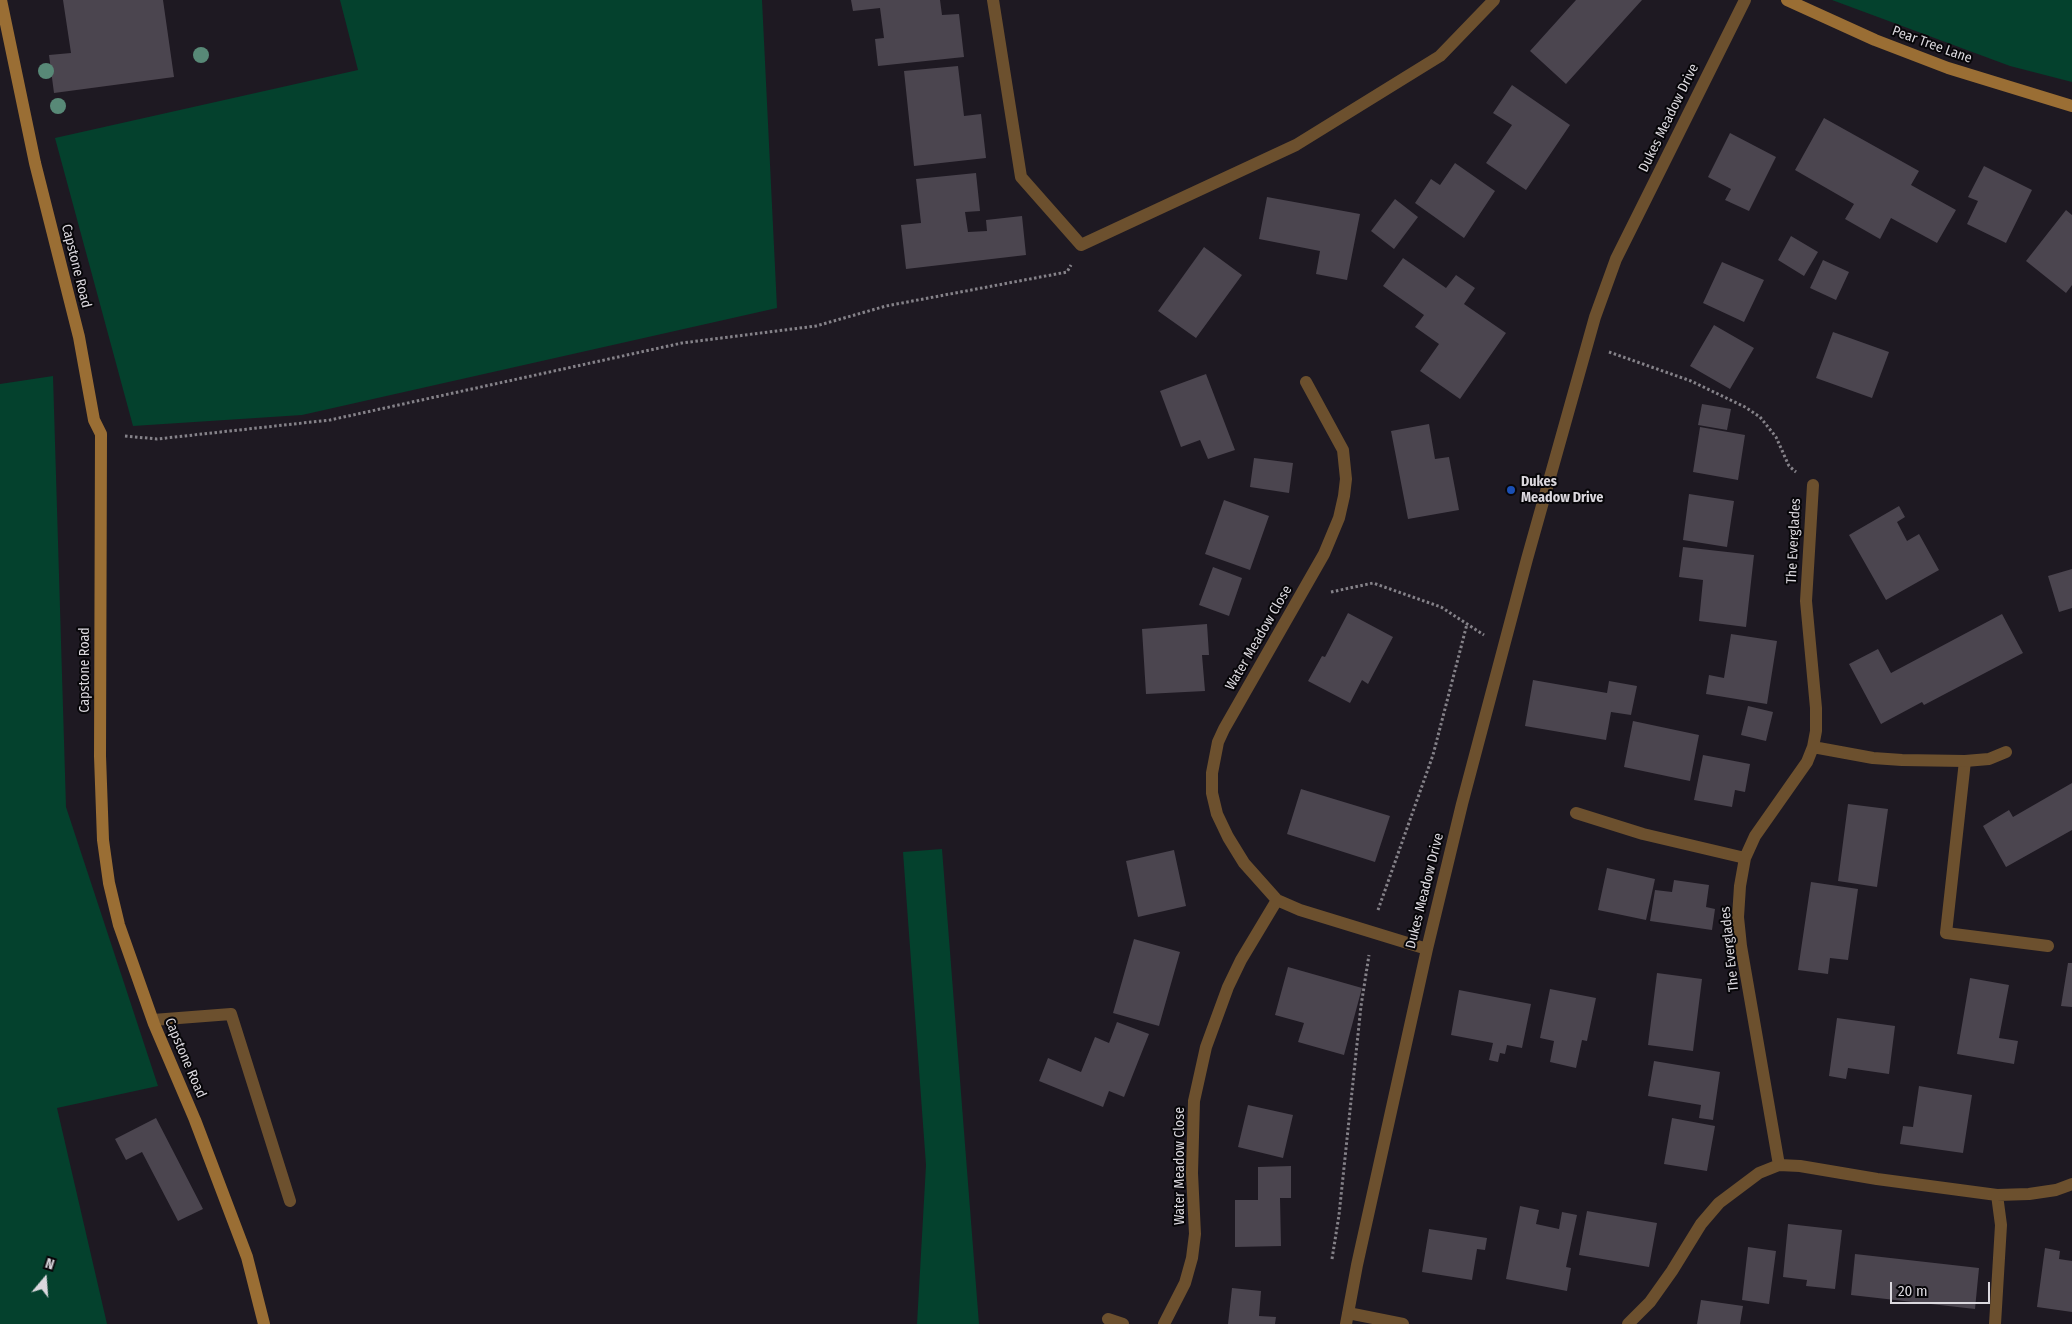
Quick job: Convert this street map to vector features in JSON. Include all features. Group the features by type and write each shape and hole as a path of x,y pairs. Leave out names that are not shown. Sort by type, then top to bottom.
{"street":[{"name":"Capstone Road","path":"1,0 35,163 79,338 94,420 101,434 100,756 104,840 110,883 119,925 153,1020 247,1257 264,1324"},
{"path":"993,0 1021,177 1081,245 1296,145 1440,56 1494,0"},
{"name":"Dukes Meadow Drive","path":"1347,1318 1427,949 1462,804 1503,647 1587,344 1616,259 1745,0"},
{"name":"Pear Tree Lane","path":"1787,0 1875,40 1948,68 2072,106"},
{"name":"Water Meadow Close","path":"1306,382 1343,450 1346,479 1339,518 1324,554 1224,729 1218,742 1212,773 1212,793 1217,814 1228,837 1244,863 1277,900 1300,910 1427,949"},
{"name":"The Everglades","path":"1779,1165 1741,946 1738,917 1740,886 1745,858 1755,836 1807,762 1813,747 1816,731 1816,708 1806,601 1813,485"},
{"path":"1813,747 1873,758 1965,761 1989,759 2006,752"},
{"path":"1965,761 1946,933 2048,946"},
{"path":"1576,813 1643,834 1745,858"},
{"name":"Water Meadow Close","path":"1164,1324 1185,1283 1192,1258 1195,1234 1192,1173 1194,1101 1206,1046 1228,987 1277,900"},
{"path":"153,1020 230,1014 290,1201"},
{"path":"1628,1324 1650,1302 1701,1224 1719,1203 1759,1173 1779,1165 1800,1166 1877,1179 1997,1195 2029,1194 2056,1190 2072,1184"},
{"path":"1994,1324 2001,1225 1997,1195"},
{"path":"1347,1318 1403,1324"},
{"path":"1108,1320 1123,1324"}],"path":[{"path":"101,434 158,439 330,420 682,343 816,326 886,306 1067,272 1081,245"},
{"path":"1587,344 1691,381 1760,417 1776,437 1789,466 1813,485"},
{"path":"1299,598 1374,583 1441,607 1503,647"},
{"path":"1357,1265 1331,1260 1338,1215 1361,1006 1372,933 1381,902 1433,755 1468,624"}],"green space":[{"path":"340,0 762,0 777,308 302,415 133,426 55,138 358,70"},
{"path":"1832,0 2072,0 2072,82 2010,66"},
{"path":"53,376 66,807 158,1086 57,1108 107,1324 0,1324 0,384"},
{"path":"942,849 979,1324 917,1324 926,1165 903,852"}],"building":[{"path":"63,0 163,0 174,77 54,93 49,55 71,53"},
{"path":"851,0 940,0 942,15 959,14 964,57 878,66 875,39 884,38 880,8 853,11"},
{"path":"1576,0 1642,0 1566,84 1530,51"},
{"path":"958,66 964,116 981,114 986,158 914,166 904,71"},
{"path":"1512,85 1570,125 1526,190 1486,163 1512,125 1493,113"},
{"path":"1824,118 1919,171 1911,185 1956,210 1937,243 1891,218 1880,239 1845,219 1854,204 1795,170"},
{"path":"1730,133 1776,157 1749,211 1725,200 1731,189 1708,177"},
{"path":"1455,163 1495,191 1464,238 1415,203 1431,179 1440,185"},
{"path":"1984,166 2032,190 2006,243 1967,224 1978,201 1968,197"},
{"path":"976,173 980,211 965,212 968,232 987,231 986,220 1022,216 1026,255 906,269 901,225 921,223 916,179"},
{"path":"1267,197 1360,214 1347,280 1316,274 1320,251 1259,239"},
{"path":"1395,199 1418,217 1394,249 1371,231"},
{"path":"2066,210 2072,215 2072,285 2066,293 2026,261"},
{"path":"1791,236 1818,252 1804,276 1778,260"},
{"path":"1204,247 1242,275 1196,338 1158,311"},
{"path":"1403,258 1446,288 1456,275 1475,288 1464,304 1506,333 1460,399 1420,371 1439,344 1415,327 1424,315 1383,286"},
{"path":"1823,260 1849,272 1836,300 1810,288"},
{"path":"1722,262 1764,280 1744,322 1703,303"},
{"path":"1714,325 1754,348 1730,389 1690,366"},
{"path":"1833,332 1889,352 1872,398 1816,378"},
{"path":"1206,374 1235,450 1208,459 1200,440 1181,447 1160,391"},
{"path":"1702,404 1731,409 1727,430 1698,425"},
{"path":"1429,424 1435,459 1449,457 1459,510 1408,519 1391,431"},
{"path":"1700,427 1745,435 1738,480 1693,472"},
{"path":"1254,458 1293,463 1289,493 1250,487"},
{"path":"1689,494 1734,501 1727,547 1683,540"},
{"path":"1224,500 1269,516 1250,570 1205,554"},
{"path":"1899,506 1905,517 1897,522 1907,541 1919,534 1939,570 1886,600 1849,535"},
{"path":"1683,547 1754,555 1746,627 1699,621 1703,580 1679,577"},
{"path":"1213,567 1242,578 1229,616 1199,605"},
{"path":"2072,569 2072,608 2059,612 2048,576"},
{"path":"1348,613 1393,637 1368,684 1362,680 1350,703 1308,681 1322,656 1325,657"},
{"path":"2002,614 2023,653 1924,705 1922,702 1881,724 1849,664 1878,649 1891,673"},
{"path":"1207,624 1209,655 1202,655 1205,691 1146,694 1142,629"},
{"path":"1731,634 1777,641 1767,704 1706,694 1709,675 1724,678"},
{"path":"1533,680 1607,693 1609,681 1637,686 1631,715 1611,712 1606,740 1525,726"},
{"path":"1748,706 1773,712 1766,741 1741,735"},
{"path":"1633,721 1699,735 1690,781 1624,767"},
{"path":"1703,755 1750,764 1745,792 1735,790 1732,807 1694,800"},
{"path":"2072,783 2072,830 2006,867 1983,826 2009,810 2013,817"},
{"path":"1301,789 1390,816 1375,862 1287,834"},
{"path":"1848,804 1888,809 1877,887 1838,881"},
{"path":"1174,850 1186,906 1138,917 1126,861"},
{"path":"1607,868 1655,879 1646,920 1598,910"},
{"path":"1674,880 1709,885 1706,907 1715,909 1712,930 1650,921 1655,890 1672,892"},
{"path":"1811,882 1858,889 1848,960 1830,958 1828,974 1798,970"},
{"path":"1134,939 1180,952 1159,1026 1113,1013"},
{"path":"2068,963 2072,963 2072,1007 2061,1006"},
{"path":"1288,967 1362,988 1344,1055 1298,1042 1304,1023 1275,1015"},
{"path":"1657,973 1702,979 1693,1051 1648,1045"},
{"path":"1970,978 2009,985 1999,1038 2018,1041 2014,1064 1957,1054"},
{"path":"1550,989 1596,998 1587,1041 1582,1040 1576,1068 1550,1062 1554,1041 1540,1038"},
{"path":"1459,990 1531,1004 1522,1048 1507,1045 1505,1054 1500,1053 1498,1062 1489,1060 1493,1043 1451,1035"},
{"path":"1837,1018 1895,1026 1889,1074 1848,1068 1846,1079 1829,1076"},
{"path":"1117,1022 1149,1034 1124,1097 1109,1091 1103,1107 1039,1081 1048,1058 1081,1072 1095,1037 1109,1043"},
{"path":"1654,1061 1720,1072 1713,1120 1699,1118 1701,1105 1648,1096"},
{"path":"1919,1086 1972,1095 1963,1153 1900,1144 1903,1126 1913,1127"},
{"path":"1248,1105 1293,1115 1283,1158 1238,1147"},
{"path":"156,1118 203,1209 178,1221 142,1152 126,1160 115,1139"},
{"path":"1672,1118 1715,1126 1707,1171 1664,1164"},
{"path":"1291,1166 1291,1198 1280,1198 1281,1246 1235,1247 1235,1200 1258,1200 1258,1167"},
{"path":"1520,1206 1539,1210 1536,1224 1559,1229 1562,1212 1577,1215 1566,1267 1571,1268 1567,1291 1506,1279"},
{"path":"1587,1211 1657,1223 1649,1267 1579,1255"},
{"path":"1788,1224 1842,1230 1835,1289 1806,1286 1807,1280 1783,1277"},
{"path":"1429,1229 1487,1238 1485,1250 1477,1249 1472,1280 1422,1272"},
{"path":"1748,1247 1776,1251 1769,1304 1742,1300"},
{"path":"2045,1248 2060,1251 2059,1259 2072,1261 2072,1312 2037,1307"},
{"path":"1855,1254 1979,1268 1975,1309 1851,1295"},
{"path":"1232,1288 1261,1291 1259,1316 1276,1317 1275,1324 1228,1324"},
{"path":"1701,1300 1743,1306 1740,1324 1697,1324"}],"place":[{"name":"Dukes Meadow Drive","path":"1511,490"}]}
